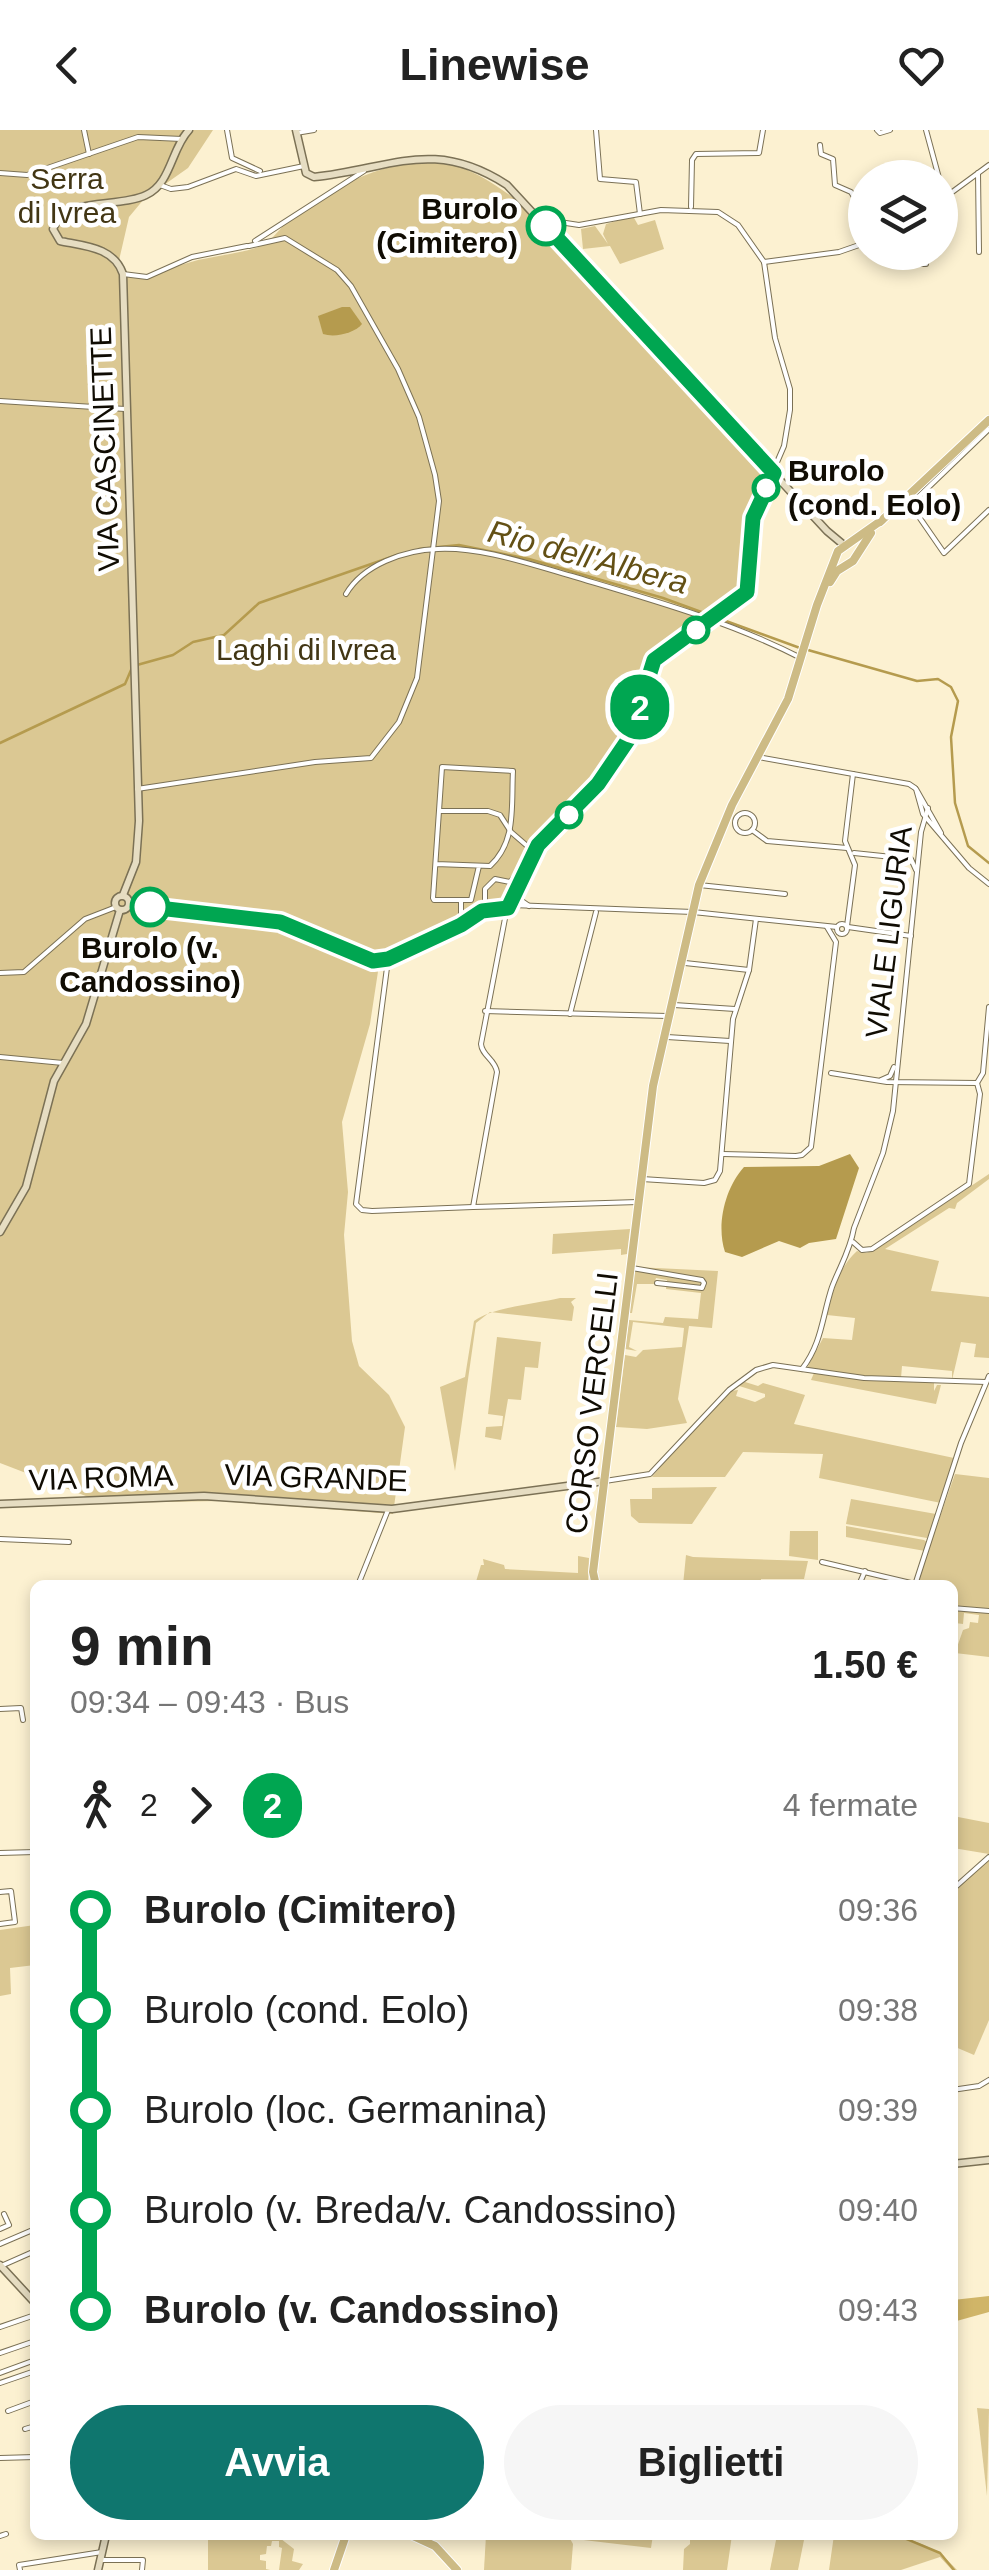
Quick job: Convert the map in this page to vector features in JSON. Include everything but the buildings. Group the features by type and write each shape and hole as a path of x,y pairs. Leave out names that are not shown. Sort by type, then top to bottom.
{"main road":[{"path":"847,564 840,562 841,550 909,500 989,420"},
{"path":"822,594 854,560 882,520"},
{"path":"841,550 853,549 855,555"},
{"name":"CORSO VERCELLI","path":"594,1580 639,1202 667,1016 700,885 718,835 788,699 822,594 841,550"},
{"path":"334,2570 344,2540"},
{"path":"422,2540 436,2546 457,2570"}],"street":[{"path":"84,130 89,154"},
{"path":"227,130 232,158 263,172"},
{"path":"314,130 296,131 310,176 420,158 454,160 491,174 507,185 841,550"},
{"path":"596,130 600,179 636,182 640,214"},
{"path":"691,209 692,160 696,154 759,152 763,130"},
{"path":"878,130 890,130"},
{"path":"926,130 934,160"},
{"path":"0,172 27,175 138,137 186,133"},
{"path":"137,789 315,762 371,758 398,722 416,678 439,501 419,418 398,369 351,286 337,270 285,238 192,256 147,277 123,274 116,261 89,244 60,241 53,234 62,214 79,206 133,200 150,194 160,185 186,133"},
{"path":"820,145 821,154 833,159 835,185 848,191"},
{"path":"958,187 989,164"},
{"path":"160,185 171,189 188,187 239,169 256,176 304,166"},
{"path":"249,246 371,167"},
{"path":"978,173 979,252"},
{"path":"473,1208 498,1072 482,1049 485,1011 506,919 504,908 516,892 534,852 598,784 630,737 654,660 747,592 753,518 788,432 790,389 775,338 764,262 738,225 726,215 691,209 579,225 540,219"},
{"path":"764,262 848,249"},
{"name":"VIA CASCINETTE","path":"123,274 138,846 126,899"},
{"path":"0,401 126,409"},
{"path":"989,429 909,500 944,553 989,510"},
{"path":"346,594 366,571 396,557 434,546 464,549 714,617 803,652"},
{"path":"758,757 909,784 916,789 941,833"},
{"path":"436,864 490,866 504,852 511,832 513,771 442,766 433,898 440,902 473,898 480,866"},
{"path":"118,908 116,898 280,922 366,960 388,959 482,911 530,906 693,912 847,931 855,865 845,841 853,774"},
{"path":"916,789 925,816 969,868 989,884"},
{"name":"VIALE LIGURIA","path":"802,1368 820,1340 831,1292 853,1242 854,1228 886,1144 896,1082 921,832 928,808"},
{"path":"440,810 495,814 534,852"},
{"path":"921,832 932,823"},
{"path":"752,830 767,842 848,848"},
{"path":"852,853 907,858 915,863 918,874"},
{"path":"510,882 531,859"},
{"path":"482,911 486,902 484,892 489,883 500,878 510,882 521,901 530,906"},
{"path":"700,885 785,894"},
{"path":"0,1232 33,1170 50,1094 86,1024 118,908 126,899"},
{"path":"461,925 462,902"},
{"path":"486,902 504,908"},
{"path":"0,972 24,972 85,919 118,908"},
{"path":"570,1014 597,910"},
{"path":"642,1179 704,1183 715,1180 723,1154 730,1040 756,920"},
{"path":"826,926 836,932"},
{"path":"848,926 910,936"},
{"path":"723,1154 796,1156 807,1152 813,1137 836,932"},
{"path":"388,959 356,1204 362,1210 639,1202"},
{"path":"680,962 748,970"},
{"path":"670,1004 736,1010"},
{"path":"853,1242 862,1250 872,1249 969,1184 980,1094 977,1083 983,1073 989,1007"},
{"path":"485,1011 667,1016"},
{"path":"662,1037 730,1040"},
{"path":"0,1058 63,1063"},
{"path":"822,1061 831,1074 896,1082 977,1083"},
{"path":"876,1080 890,1076 896,1063"},
{"path":"819,1086 831,1074"},
{"path":"980,1094 989,1098"},
{"path":"631,1268 704,1283 702,1288 658,1283"},
{"path":"605,1481 642,1478 658,1469 729,1390 756,1370 773,1365 864,1378 986,1382"},
{"path":"917,1580 961,1443 989,1376"},
{"name":"VIA GRANDE","path":"204,1496 388,1509 605,1481"},
{"name":"VIA ROMA","path":"0,1504 204,1496"},
{"path":"360,1580 388,1509"},
{"path":"0,1538 68,1542"},
{"path":"822,1562 897,1580"},
{"path":"860,1580 865,1571"},
{"path":"958,1608 989,1611"},
{"path":"0,1710 22,1708 23,1720"},
{"path":"0,1853 30,1852"},
{"path":"958,1885 989,1857"},
{"path":"0,1892 12,1891 15,1922 0,1924"},
{"path":"958,2089 989,2080"},
{"path":"958,2163 989,2160"},
{"path":"0,2229 9,2225 4,2214"},
{"path":"0,2244 30,2231"},
{"path":"30,2253 0,2266 30,2299"},
{"path":"0,2327 30,2317"},
{"path":"0,2353 30,2343"},
{"path":"0,2373 30,2362"},
{"path":"0,2383 30,2373"},
{"path":"8,2411 30,2404"},
{"path":"25,2429 30,2428"},
{"path":"0,2458 30,2457"},
{"path":"98,2570 105,2540"},
{"path":"20,2570 19,2565 101,2556 142,2560 142,2570"}],"green space":[{"name":"Laghi di Ivrea","path":"0,130 213,130 188,168 144,199 129,217 117,269 140,275 259,246 293,216 327,194 389,167 432,161 469,171 518,201 766,470 763,497 753,518 753,577 735,605 657,658 637,727 614,765 545,840 522,885 501,909 379,965 370,1024 342,1122 348,1192 344,1235 352,1341 359,1366 389,1395 405,1427 393,1514 220,1501 104,1503 0,1463"},
{"path":"633,216 638,225 655,220 664,249 620,264 610,246 583,249 581,229 595,226 608,244 603,234 606,224"},
{"path":"989,1174 989,1179 957,1203 955,1209 949,1208 885,1249 939,1261 931,1291 989,1297 989,1358 974,1357 976,1344 961,1342 952,1380 952,1371 902,1366 901,1378 834,1374 807,1368 823,1338 852,1340 855,1318 827,1315 838,1280 851,1257 857,1251 875,1250"},
{"path":"630,1229 627,1254 621,1255 621,1249 552,1254 553,1234"},
{"path":"635,1267 718,1271 712,1328 689,1326 678,1399 687,1423 647,1429 616,1427 625,1355 636,1357 643,1350 682,1347 684,1328 633,1322 629,1347 637,1351 625,1349 629,1320 663,1323 665,1317 698,1319 701,1293 666,1289 667,1280 656,1278 654,1284 637,1284 629,1313"},
{"path":"576,1298 571,1302 572,1321 492,1312"},
{"path":"487,1314 476,1323 455,1471 440,1387 465,1377 474,1321"},
{"path":"497,1337 541,1342 538,1368 525,1367 521,1400 508,1399 501,1440 485,1437 486,1427 502,1426 503,1416 488,1414"},
{"path":"814,1373 865,1380 934,1382 934,1391 941,1385 936,1404 811,1380"},
{"path":"742,1381 805,1395 794,1424 954,1458 941,1503 819,1478 823,1454 743,1452 725,1477 652,1477 731,1391 738,1390 736,1396 755,1402 765,1397 736,1385"},
{"path":"955,1474 989,1478 989,1609 958,1607 958,1580 918,1580"},
{"path":"717,1487 692,1524 639,1523 631,1516 630,1499 652,1499 652,1488"},
{"path":"851,1499 937,1515 927,1538 846,1524"},
{"path":"846,1526 928,1543 925,1551 846,1537"},
{"path":"790,1531 818,1531 818,1560 789,1556"},
{"path":"686,1555 808,1561 804,1579 684,1580"},
{"path":"578,1556 589,1558 588,1580 476,1580 483,1559 504,1565 505,1569 578,1573"},
{"path":"958,1610 989,1613 989,1657 958,1653 963,1630 969,1628 970,1622 978,1623 979,1615 964,1613 963,1624 958,1623"},
{"path":"958,1817 989,1823 989,1854 958,1849"},
{"path":"989,1859 989,2020 974,2055 958,2048 958,1887"},
{"path":"30,1926 30,1966 10,1968 11,1994 0,1996 0,1930"},
{"path":"977,2408 989,2409 987,2496"},
{"path":"208,2540 282,2540 294,2549 292,2561 303,2564 299,2570 279,2570 282,2548 279,2541 272,2541 266,2554 260,2555 270,2570 208,2570"},
{"path":"486,2540 571,2540 573,2544 571,2570 484,2570"},
{"path":"583,2540 652,2540 651,2548"},
{"path":"690,2540 731,2540 727,2570 683,2570 684,2549"},
{"path":"776,2540 804,2540 798,2570 770,2570"},
{"path":"833,2540 908,2540 930,2548 957,2570 952,2570 940,2557 901,2570 829,2570"}],"shaded area":[{"path":"350,307 362,324 344,334 323,334 318,316"},
{"path":"850,1154 859,1168 836,1239 800,1248 779,1241 742,1257 725,1252 721,1230 724,1207 744,1167 819,1166"},
{"path":"989,2296 989,2312 958,2321 958,2299"}],"waterway":[{"name":"Rio dell'Albera","path":"419,549 459,545 529,559 663,598 800,648"},
{"name":"Rio dell'Albera","path":"137,665 173,655 193,642 224,635 259,603 397,555"},
{"name":"Rio dell'Albera","path":"808,650 917,681 938,679 951,687 958,701 951,737 955,803 968,846 989,863"},
{"name":"Rio dell'Albera","path":"0,743 125,684 131,670"},
{"path":"909,2540 940,2553 954,2570"}],"bus line":[{"name":"2","path":"150,907 280,922 373,961 388,959 482,911 508,908 538,845 598,784 630,737 654,660 747,592 753,518 774,473 546,226"}],"place":[{"name":"Burolo (Cimitero)","path":"546,226"},
{"name":"Burolo (cond. Eolo)","path":"766,488"},
{"name":"Burolo (v. Candossino)","path":"150,907"}],"park label":[{"name":"Serra di Ivrea","path":"67,196"}]}
